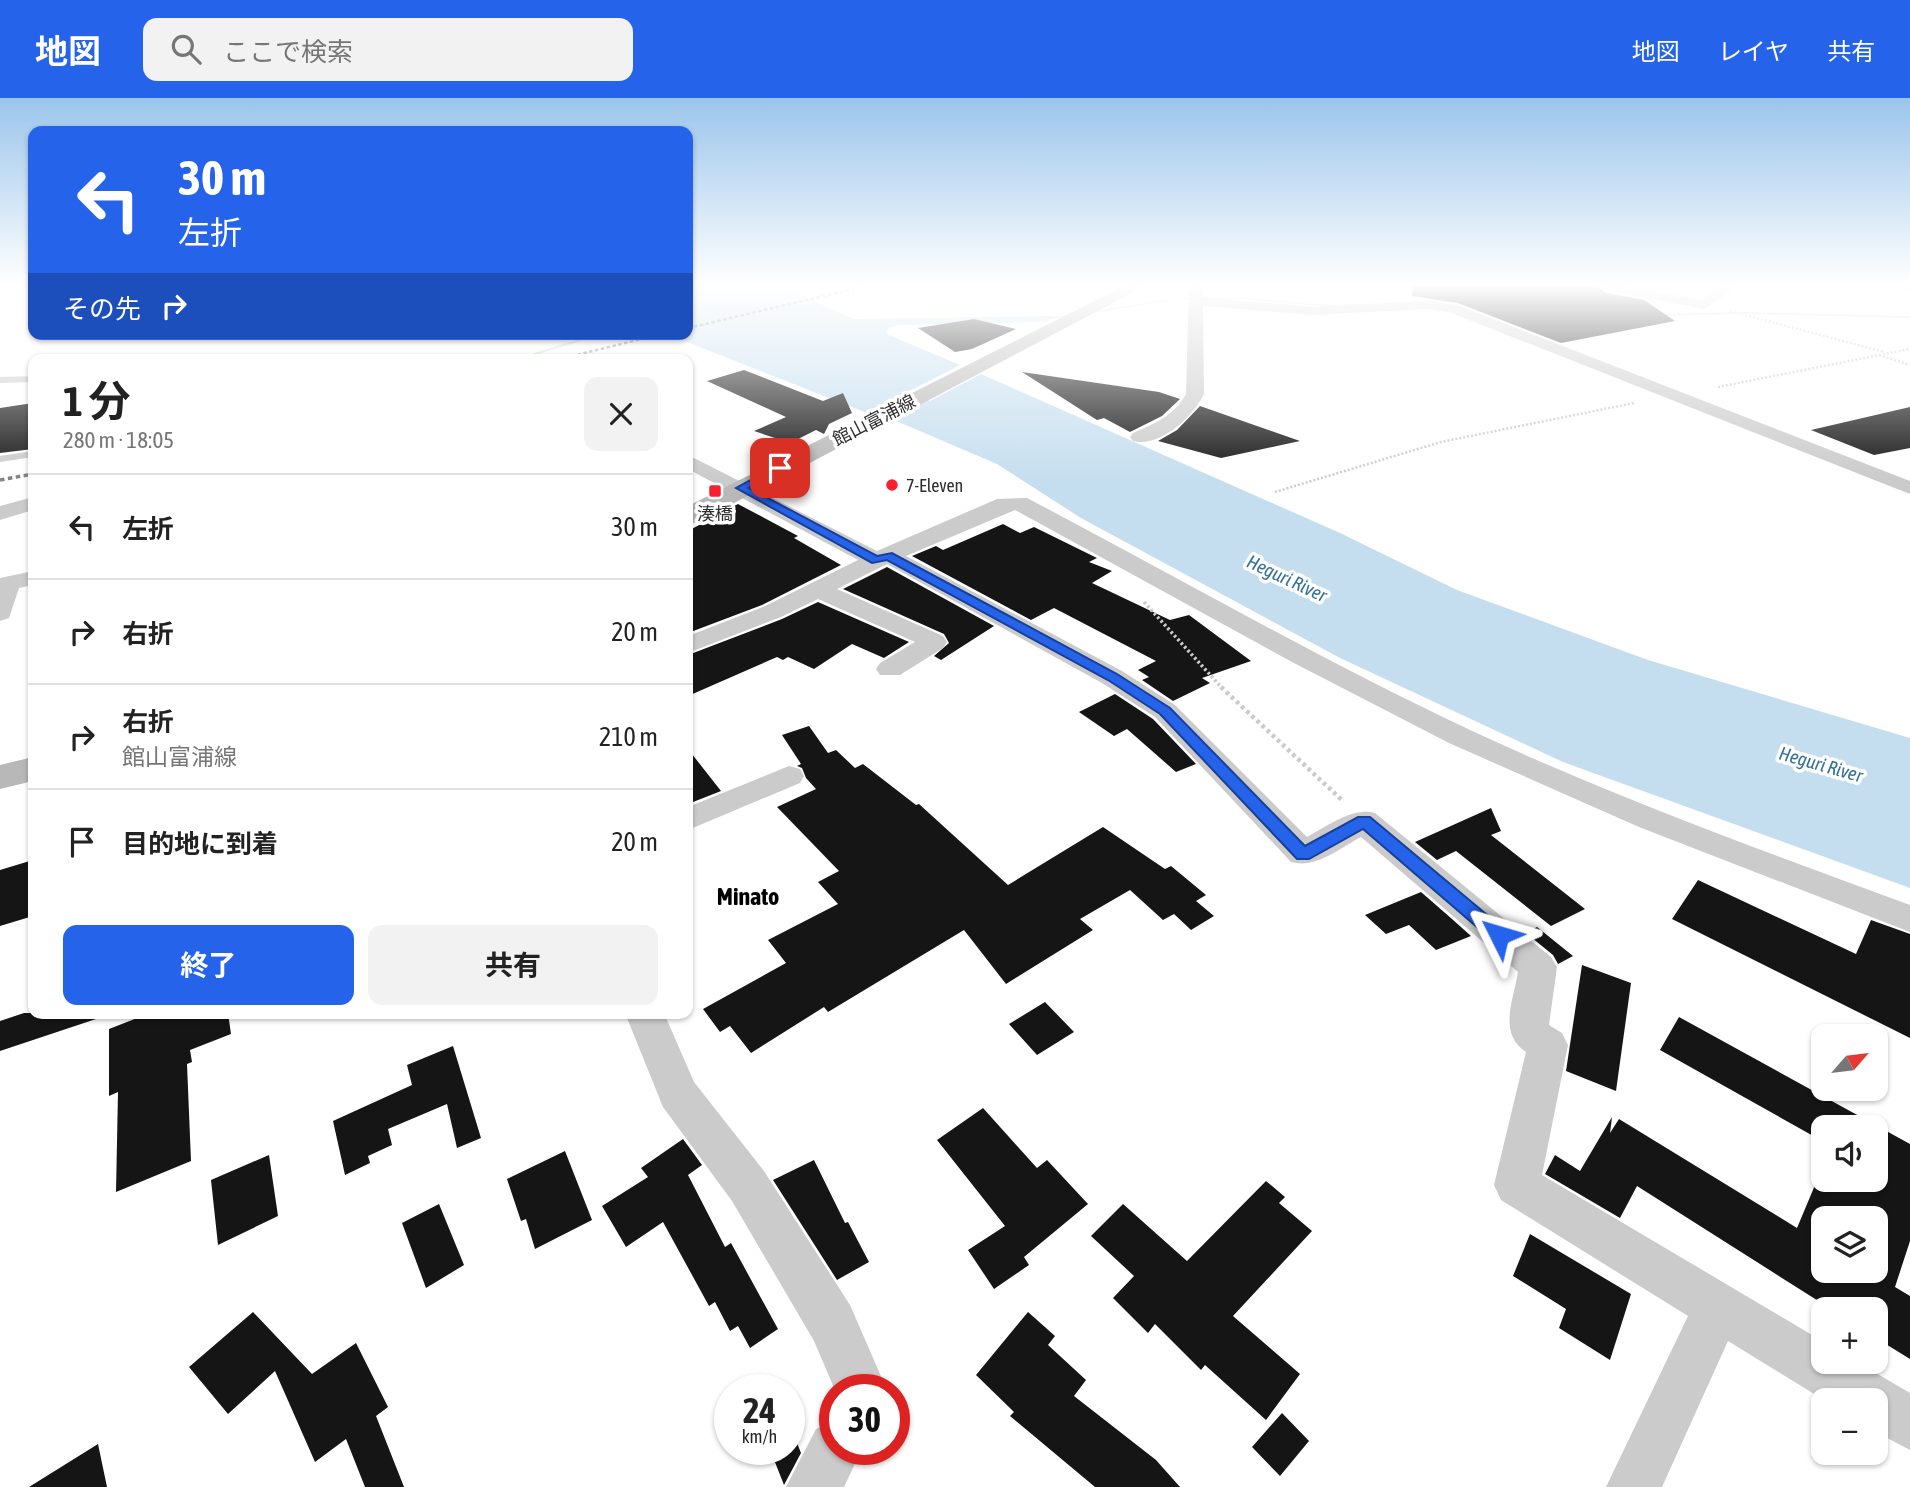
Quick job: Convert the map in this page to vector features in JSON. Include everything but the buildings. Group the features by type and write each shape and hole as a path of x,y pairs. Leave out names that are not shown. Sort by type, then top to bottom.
{"main road":[{"name":"館山富浦線","path":"693,513 1008,351"},
{"path":"0,777 28,770"}],"street":[{"path":"1140,437 1175,420 1190,408 1195,394 1195,351"},
{"path":"1559,351 1910,488"},
{"path":"693,464 1112,677 1165,711 1303,854 1364,821 1538,967 1528,1032 1548,1045 1517,1185 1852,1388"},
{"path":"693,643 759,618 882,558 1005,504 1019,503 1202,605 1386,701 1567,786 1690,838 1910,919"},
{"path":"0,513 28,505"},
{"path":"0,612 8,583 28,579"},
{"path":"816,589 905,624 934,642 890,670"},
{"path":"693,817 789,776"},
{"path":"647,1019 678,1094 748,1186 832,1323 853,1374"},
{"path":"1634,1487 1718,1307"},
{"path":"1888,1410 1910,1423"},
{"path":"814,1487 826,1465"}],"lane":[{"path":"0,380 28,379"},
{"path":"0,459 28,455"}],"path":[{"path":"1880,351 1888,353"},
{"path":"1275,492 1441,442 1900,351"},
{"path":"1878,355 1910,365"},
{"path":"1140,598 1209,676 1364,821"}],"water":[{"path":"710,351 926,351 960,365 867,413"},
{"path":"981,374 1340,533 1457,590 1648,660 1910,738 1910,888 1563,762 1340,658 1081,518 997,464 894,420"}],"waterway":[{"path":"534,354 544,351"},
{"name":"Heguri River","path":"794,351 992,442"}],"railway":[{"path":"580,354 593,351"},
{"path":"0,480 28,475"}],"place":[{"name":"7-Eleven","path":"892,485"},
{"name":"湊橋","path":"715,491"}],"district":[{"name":"Minato","path":"748,896"}],"route":[{"path":"780,468 741,488 785,509 827,535 876,560 888,555 1112,677 1165,711 1303,854 1364,821 1499,935"}]}
